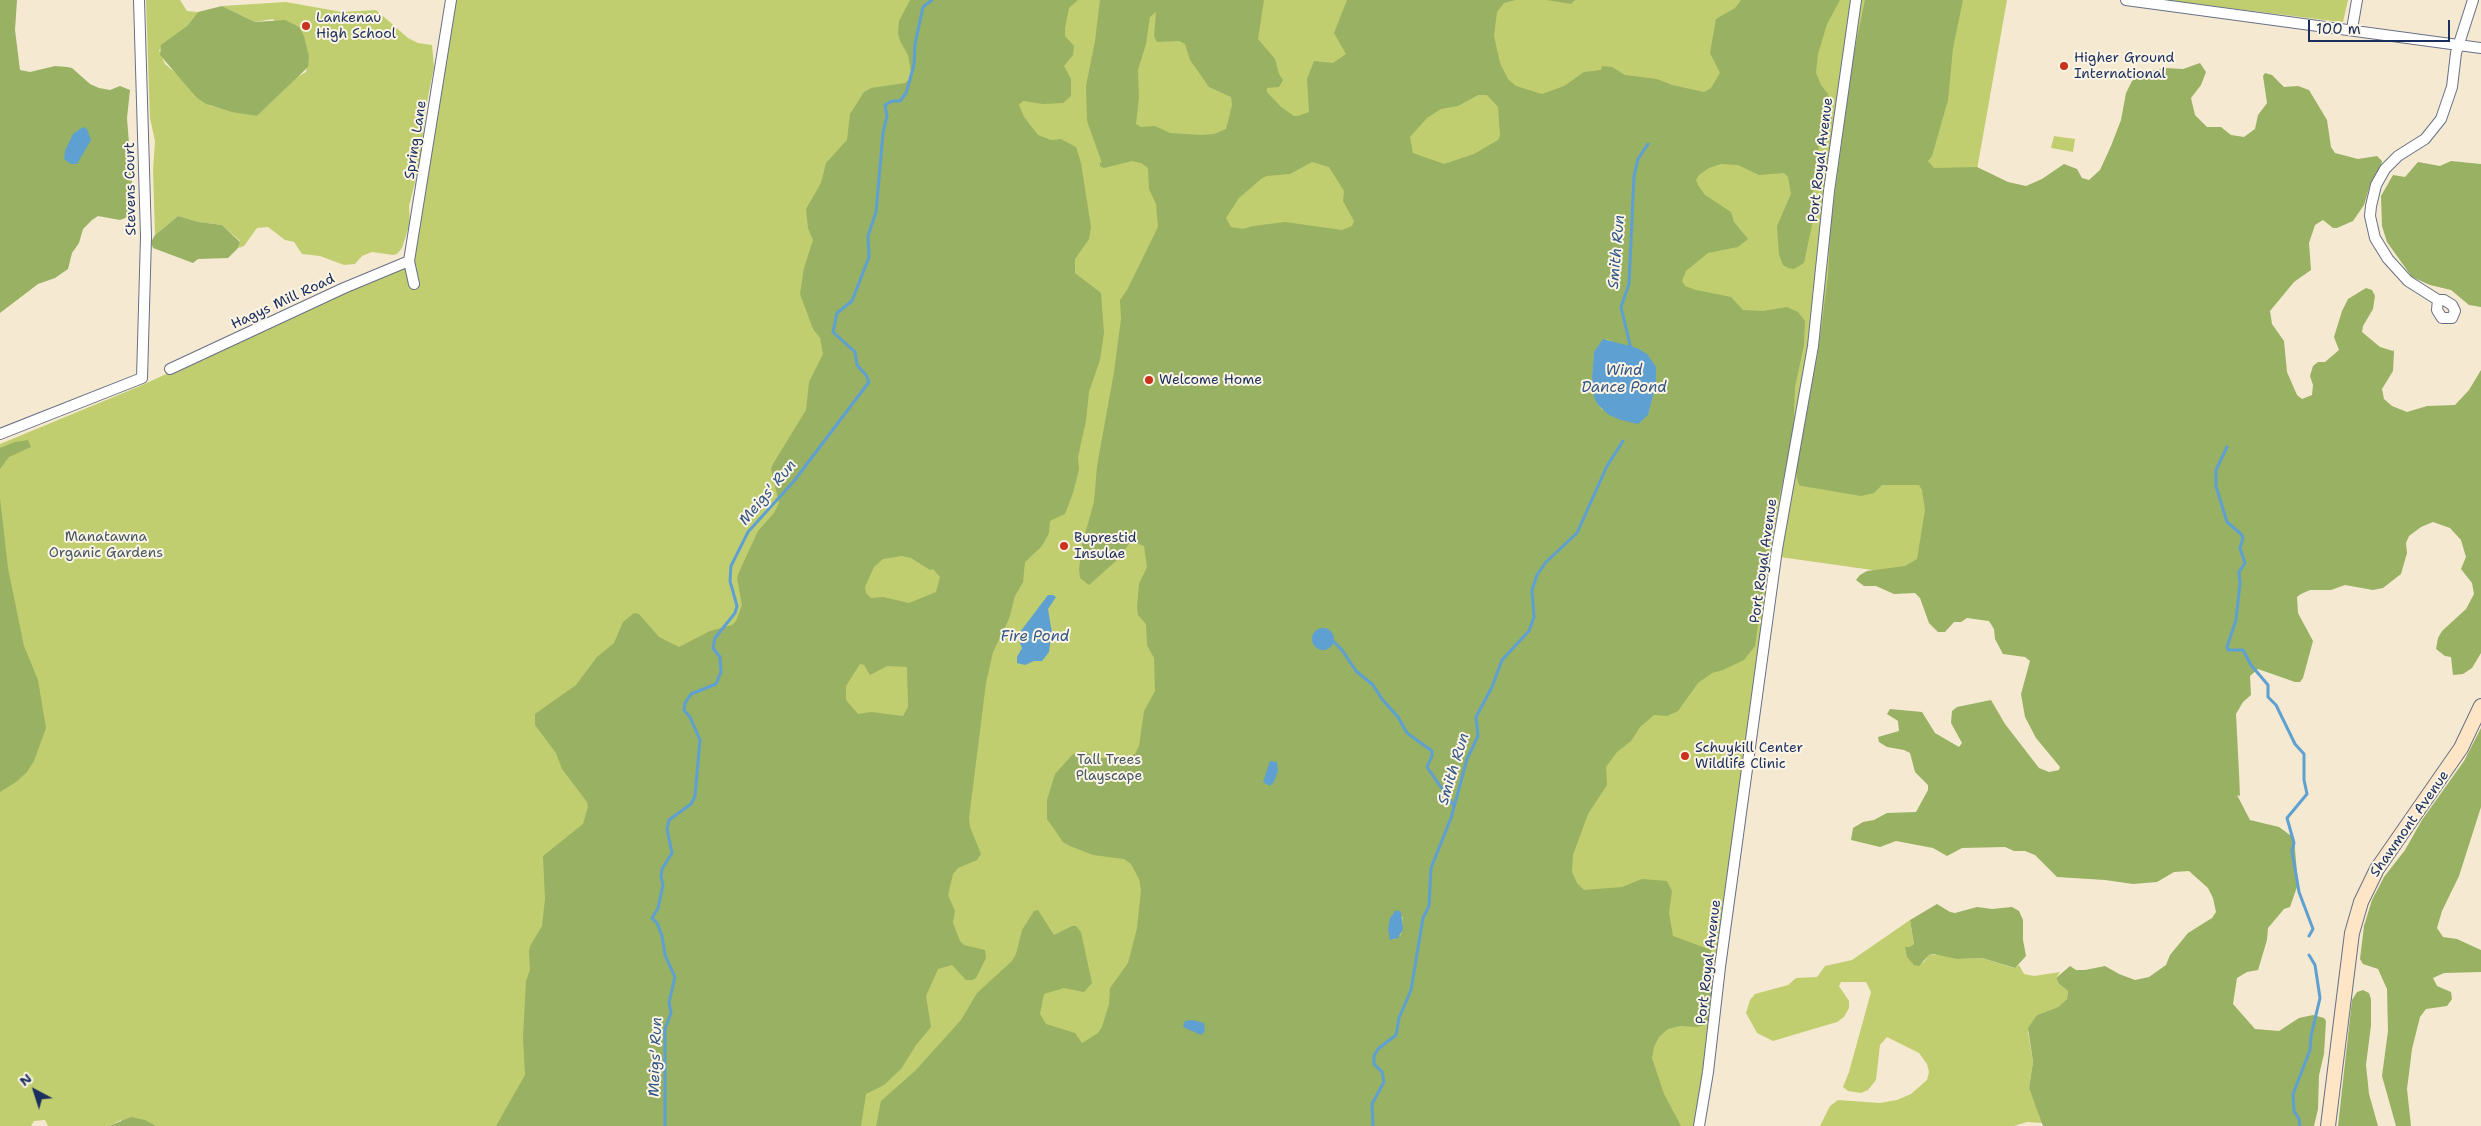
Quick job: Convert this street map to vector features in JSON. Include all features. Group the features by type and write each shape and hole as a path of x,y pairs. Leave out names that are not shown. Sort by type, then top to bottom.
{"main road":[{"name":"Shawmont Avenue","path":"2328,1126 2352,933 2361,902 2377,869 2461,748 2481,706"}],"street":[{"name":"Stevens Court","path":"0,434 142,378 146,237 139,0"},
{"name":"Spring Lane","path":"414,284 409,262 451,0"},
{"name":"Port Royal Avenue","path":"1699,1126 1708,1072 1720,967 1777,549 1813,346 1837,130 1856,0"},
{"path":"2126,0 2352,29 2481,48"},
{"path":"2352,29 2358,0"},
{"path":"2438,300 2408,281 2384,254 2372,228 2370,206 2376,185 2385,169 2398,156 2425,139 2441,119 2452,87 2456,53 2472,0"},
{"name":"Hagys Mill Road","path":"170,369 344,288 409,262"}],"green space":[{"path":"0,0 17,0 15,30 20,70 30,72 55,66 67,67 72,68 90,84 99,88 110,90 120,86 130,90 127,118 132,181 130,192 134,206 128,217 120,220 98,216 92,220 83,229 79,243 72,253 68,269 55,278 38,284 0,313"},
{"path":"146,0 180,0 187,11 198,12 187,26 159,50 165,64 182,78 197,98 211,106 257,116 297,77 306,72 309,57 273,19 255,22 222,6 286,2 342,12 376,10 408,38 418,43 432,45 434,67 426,107 420,163 409,206 410,223 402,248 397,254 372,252 362,256 355,264 344,265 320,256 302,254 294,242 285,240 268,227 257,228 244,246 238,248 240,241 222,225 199,222 178,216 155,235 153,170 155,141 150,118"},
{"path":"456,0 2007,0 1975,181 2197,616 1773,556 1695,1126 121,1126 121,1120 109,1126 48,1126 45,1120 34,1121 31,1126 0,1126 0,444 140,386 394,270 414,264"},
{"path":"910,0 1078,0 1069,8 1065,28 1065,36 1074,46 1073,55 1064,66 1071,79 1071,96 1063,103 1043,104 1023,101 1019,105 1024,117 1038,135 1051,140 1061,139 1076,147 1081,163 1091,227 1089,239 1075,259 1075,273 1101,293 1104,333 1100,360 1089,392 1086,421 1078,457 1079,469 1073,493 1065,514 1050,521 1049,533 1042,546 1025,562 1023,582 1015,596 1009,619 993,652 986,683 969,818 970,827 981,854 977,860 958,868 953,874 948,895 955,911 953,923 960,941 964,945 985,950 986,958 976,978 972,980 966,980 952,965 938,969 926,996 931,1027 916,1045 901,1069 884,1085 866,1094 861,1126 496,1126 525,1075 523,1038 526,981 530,970 530,946 542,926 545,899 543,856 583,824 588,807 587,802 562,769 556,753 535,725 535,714 576,685 597,657 614,643 623,622 634,613 639,614 659,637 679,647 710,631 732,625 736,621 742,605 737,578 739,572 758,531 774,513 779,503 771,469 806,410 809,382 823,354 820,338 813,329 800,294 804,268 813,240 808,228 806,209 821,183 826,163 847,140 850,114 864,92 871,88 905,83 912,78 908,55 898,33 899,21","holes":["902,556 911,558 930,570 933,569 940,577 936,592 909,603 883,597 871,598 866,593 865,587 874,567 883,559","860,664 864,665 870,675 887,666 907,667 908,707 903,716 871,712 858,714 846,700 846,686"]},
{"name":"Tall Trees Playscape","path":"1100,0 1264,0 1258,39 1275,59 1279,74 1283,80 1279,87 1267,88 1267,92 1281,107 1294,116 1298,116 1309,112 1307,79 1314,61 1333,63 1346,54 1334,33 1347,0 1516,0 1504,3 1497,12 1494,36 1500,63 1508,79 1516,86 1542,94 1564,86 1584,72 1601,70 1602,66 1612,67 1625,75 1657,79 1672,85 1704,92 1711,88 1720,73 1710,53 1716,19 1735,8 1741,0 1840,0 1827,24 1818,54 1816,73 1821,85 1828,94 1832,116 1831,127 1823,136 1819,146 1813,180 1814,215 1804,263 1794,269 1788,268 1783,265 1779,255 1777,226 1791,194 1788,177 1784,173 1759,175 1738,165 1721,164 1709,168 1699,175 1696,180 1705,195 1731,212 1734,222 1748,239 1738,247 1708,253 1686,271 1682,281 1685,286 1696,290 1731,297 1743,310 1763,311 1787,307 1798,312 1805,321 1804,345 1795,387 1793,436 1771,533 1755,646 1744,660 1712,673 1698,683 1678,711 1667,716 1654,715 1640,727 1631,741 1617,752 1606,767 1607,785 1588,814 1573,855 1572,872 1577,883 1584,890 1622,887 1642,879 1667,881 1672,891 1669,913 1673,936 1711,950 1714,977 1708,1024 1697,1027 1680,1026 1668,1029 1659,1037 1654,1047 1652,1058 1664,1094 1681,1126 876,1126 881,1101 915,1071 961,1020 977,993 1012,961 1016,954 1022,930 1034,911 1038,910 1054,935 1072,926 1076,926 1081,932 1092,983 1084,992 1064,988 1044,994 1040,1014 1046,1024 1075,1033 1082,1043 1098,1033 1102,1027 1109,1004 1110,988 1128,963 1137,928 1141,890 1139,879 1131,864 1124,859 1093,855 1070,846 1063,842 1047,819 1047,800 1055,774 1073,754 1083,751 1101,758 1124,758 1135,754 1139,746 1144,711 1155,691 1154,658 1147,645 1146,624 1138,615 1137,608 1139,584 1147,567 1144,546 1136,543 1129,544 1117,560 1089,585 1080,578 1079,569 1082,545 1094,502 1097,466 1114,372 1121,319 1120,300 1127,290 1158,227 1156,204 1149,189 1148,168 1141,163 1132,161 1104,168 1100,166 1100,162 1102,163 1087,121 1086,86 1095,41","holes":["1156,12 1154,36 1157,42 1179,41 1185,44 1190,60 1209,87 1231,97 1232,105 1226,129 1214,134 1201,135 1170,133 1155,126 1141,127 1136,124 1139,97 1138,70 1146,44 1150,17","1478,95 1487,95 1498,107 1500,136 1498,140 1474,154 1444,164 1413,153 1410,137 1427,118 1441,109 1458,106","1312,162 1329,167 1344,191 1343,201 1354,221 1352,226 1342,230 1285,222 1243,229 1231,227 1226,218 1239,198 1267,176 1290,174","1607,339 1619,345 1636,348 1656,367 1656,385 1648,415 1602,410 1594,398 1592,377 1594,352","1392,915 1403,917 1401,935 1393,940 1388,929"]},
{"path":"1547,0 1575,0 1571,4"},
{"path":"1865,0 1963,0 1953,48 1948,100 1932,156 1928,161 1934,168 1977,167 2008,182 2026,186 2042,179 2064,164 2077,169 2082,178 2089,180 2100,170 2111,146 2121,120 2126,93 2132,81 2144,72 2165,68 2183,69 2200,63 2206,72 2201,85 2191,98 2195,115 2207,127 2221,127 2231,135 2244,137 2255,129 2258,115 2267,103 2263,76 2265,73 2272,75 2284,87 2298,86 2309,90 2327,120 2331,147 2335,153 2358,159 2377,156 2382,161 2381,167 2370,185 2364,205 2353,221 2337,228 2333,228 2323,220 2315,225 2309,243 2311,270 2294,282 2270,311 2272,324 2284,341 2287,372 2297,395 2302,399 2312,395 2313,385 2310,376 2313,366 2318,362 2325,362 2339,350 2334,337 2342,311 2348,299 2366,288 2372,290 2375,296 2373,309 2363,326 2362,332 2380,347 2393,351 2393,349 2394,352 2393,371 2382,389 2384,399 2392,406 2407,412 2427,406 2455,405 2469,390 2481,370 2481,653 2472,668 2463,674 2453,675 2451,657 2445,656 2436,649 2438,638 2442,631 2466,609 2474,594 2472,583 2461,569 2466,557 2461,540 2450,528 2433,522 2421,527 2409,536 2406,543 2407,553 2401,574 2383,588 2373,590 2345,585 2331,590 2310,590 2297,597 2298,613 2313,641 2303,678 2300,682 2295,682 2258,669 2250,676 2251,695 2243,702 2236,714 2240,796 2237,795 2250,820 2279,827 2294,838 2298,884 2290,907 2284,909 2268,928 2267,940 2258,970 2247,972 2237,978 2233,1004 2255,1029 2279,1031 2299,1018 2313,1015 2324,1018 2326,1021 2324,1054 2319,1075 2318,1109 2314,1126 2043,1126 2029,1088 2033,1062 2028,1028 2037,1015 2058,1007 2067,999 2068,991 2059,984 2056,978 2070,966 2076,970 2085,970 2105,966 2135,980 2149,977 2166,965 2170,955 2188,933 2212,918 2216,912 2213,898 2208,888 2189,871 2174,872 2157,882 2133,884 2057,877 2035,855 2025,851 2014,851 2005,847 1962,848 1947,856 1933,848 1896,841 1880,847 1851,840 1853,828 1863,822 1874,820 1887,813 1916,812 1928,790 1928,785 1915,772 1910,753 1887,747 1879,742 1878,737 1899,731 1898,721 1887,714 1890,709 1922,712 1935,733 1959,747 1962,743 1951,723 1952,711 1957,707 1991,700 2005,724 2039,768 2049,772 2059,770 2060,767 2036,738 2025,717 2021,694 2030,661 2025,657 2003,654 1995,639 1994,629 1989,621 1967,618 1961,622 1954,622 1945,632 1938,632 1929,623 1920,598 1915,593 1894,594 1876,586 1864,586 1856,580 1867,571 1905,566 1917,559 1925,510 1922,490 1919,485 1882,485 1874,493 1861,496 1802,486 1799,485 1797,478 1796,471 1818,353 1828,276 1831,223 1853,58"},
{"path":"2164,0 2348,0 2343,22 2341,22"},
{"path":"222,6 255,22 285,20 299,27 304,36 309,57 308,67 257,116 232,112 206,104 197,98 160,55 161,45 187,26 198,12"},
{"path":"2054,136 2075,139 2073,152 2051,148"},
{"path":"2451,161 2481,164 2481,307 2469,305 2451,290 2430,285 2412,277 2387,242 2382,226 2381,196 2393,175 2405,177 2418,162 2440,166"},
{"path":"178,216 199,222 222,225 240,242 238,248 228,258 198,259 193,263 153,248 151,242 155,235"},
{"path":"28,440 31,447 9,457 0,469 0,448 15,442"},
{"path":"0,498 8,568 24,646 38,680 46,728 34,761 27,772 0,792"},
{"path":"2481,728 2481,807 2459,876 2442,911 2437,928 2443,937 2457,939 2481,950 2481,972 2444,973 2433,978 2437,986 2451,992 2452,999 2447,1006 2426,1009 2420,1017 2412,1049 2407,1089 2411,1126 2396,1126 2382,1076 2388,1031 2387,989 2378,969 2363,964 2360,959 2364,926 2372,900 2384,877 2405,850 2422,820 2464,761"},
{"path":"1937,904 1955,913 1977,907 1992,909 2012,907 2019,911 2023,920 2023,940 2026,956 2015,968 1982,958 1957,959 1934,954 1929,955 1919,966 1914,965 1907,957 1905,947 1910,947 1914,944 1910,920"},
{"path":"1910,920 1914,944 1910,948 1906,947 1923,963 1929,955 1943,954 1957,959 1982,958 2014,968 2019,965 2024,974 2034,976 2060,972 2056,978 2059,984 2068,991 2067,999 2058,1007 2037,1015 2028,1032 2033,1062 2029,1088 2043,1123 2027,1122 2014,1126 1820,1126 1830,1106 1838,1100 1880,1103 1897,1100 1911,1094 1927,1080 1929,1072 1927,1064 1919,1053 1887,1037 1880,1045 1876,1080 1868,1090 1861,1093 1848,1091 1843,1087 1849,1072 1871,992 1866,982 1841,982 1839,986 1849,1001 1849,1008 1844,1017 1837,1022 1773,1041 1757,1033 1746,1013 1750,1000 1755,994 1788,985 1796,978 1817,977 1825,966 1852,960"},
{"path":"2363,990 2369,993 2371,999 2371,1025 2366,1065 2369,1094 2378,1126 2338,1126 2352,1000 2357,992"},
{"path":"131,1117 145,1120 156,1126 109,1126"}],"water":[{"path":"83,127 87,129 91,140 77,164 71,164 64,159 65,151 73,134"},
{"name":"Wind Dance Pond","path":"1603,339 1637,348 1647,354 1656,367 1656,385 1648,415 1638,424 1609,415 1598,405 1594,398 1592,377 1594,352"},
{"name":"Fire Pond","path":"1048,595 1056,597 1048,609 1053,639 1049,652 1042,661 1034,661 1025,665 1017,663 1017,657 1022,648 1017,636"},
{"path":"1323,628 1333,635 1334,639 1327,649 1323,650 1313,643 1312,639 1319,629"},
{"path":"1270,761 1277,762 1278,771 1274,782 1270,786 1263,782"},
{"path":"1396,910 1401,912 1403,929 1398,938 1390,940 1388,929 1390,918"},
{"path":"1192,1020 1204,1023 1205,1031 1201,1035 1183,1027 1185,1021"}],"waterway":[{"name":"Meigs' Run","path":"665,1126 665,1029 671,1013 669,1002 675,977 665,955 662,936 657,923 652,918 658,908 663,885 662,869 672,853 667,829 669,820 691,804 695,796 700,740 690,717 684,710 685,703 691,694 716,684 721,672 720,657 713,648 715,638 735,613 737,606 730,581 731,566 748,532 794,481 869,382 866,375 857,365 855,352 833,332 837,313 852,301 869,257 868,236 876,212 883,133 887,116 885,105 892,101 900,101 906,93 914,65 915,44 923,7 932,0"},
{"name":"Smith Run","path":"1631,349 1621,307 1629,284 1634,176 1638,159 1648,144"},
{"name":"Smith Run","path":"1373,1126 1372,1104 1384,1082 1382,1072 1374,1064 1374,1056 1378,1049 1396,1035 1399,1018 1411,990 1423,918 1429,906 1431,868 1451,818 1467,759 1478,736 1476,717 1492,687 1502,660 1529,631 1534,617 1532,590 1537,575 1546,562 1577,533 1607,466 1623,441"},
{"path":"2227,447 2216,470 2216,486 2227,522 2243,538 2240,548 2245,563 2239,572 2240,583 2236,620 2227,647 2228,650 2243,650 2251,665 2268,685 2268,697 2276,705 2295,744 2304,754 2304,780 2307,794 2287,818 2294,843 2292,851 2299,892 2313,929 2309,936"},
{"path":"1333,641 1342,650 1356,671 1373,685 1382,699 1398,717 1407,733 1432,751 1427,767 1454,806"},
{"path":"2300,1126 2299,1119 2294,1111 2293,1094 2310,1050 2311,1036 2320,998 2315,965 2309,955"}],"place":[{"name":"Lankenau High School","path":"306,26"},
{"name":"Higher Ground International","path":"2064,66"},
{"name":"Welcome Home","path":"1149,380"},
{"name":"Buprestid Insulae","path":"1064,546"},
{"name":"Schuykill Center Wildlife Clinic","path":"1685,756"}],"park label":[{"name":"Manatawna Organic Gardens","path":"106,546"}]}
